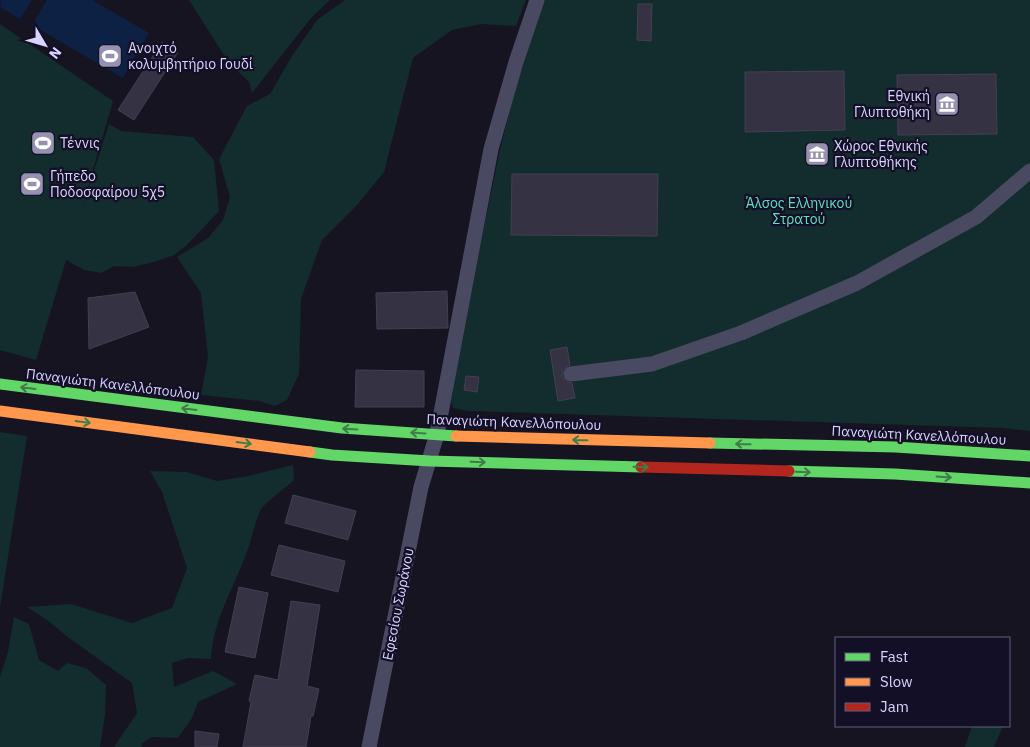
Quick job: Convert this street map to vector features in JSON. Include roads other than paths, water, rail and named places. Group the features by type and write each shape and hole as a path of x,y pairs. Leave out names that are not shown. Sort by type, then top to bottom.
{"main road":[{"name":"Παναγιώτη Κανελλόπουλου","path":"0,384 335,428 479,437 896,448 1030,456"},
{"path":"0,411 332,455 430,461 886,474 1030,483"}],"street":[{"name":"Εφεσίου Σωράνου","path":"369,747 421,488 437,434 491,149 516,62 538,0"},
{"path":"571,374 652,364 741,333 858,283 976,217 1030,171"}],"water":[{"path":"1,0 32,0 20,19 0,7"},
{"name":"Ανοιχτό κολυμβητήριο Γουδί","path":"47,0 92,0 149,33 123,78 32,25"}],"place":[{"name":"Ανοιχτό κολυμβητήριο Γουδί","path":"110,56"},
{"name":"Εθνική Γλυπτοθήκη","path":"947,104"},
{"name":"Τέννις","path":"43,143"},
{"name":"Χώρος Εθνικής Γλυπτοθήκης","path":"817,154"},
{"name":"Γήπεδο Ποδοσφαίρου 5χ5","path":"32,184"}],"park label":[{"name":"Άλσος Ελληνικού Στρατού","path":"799,212"}]}
